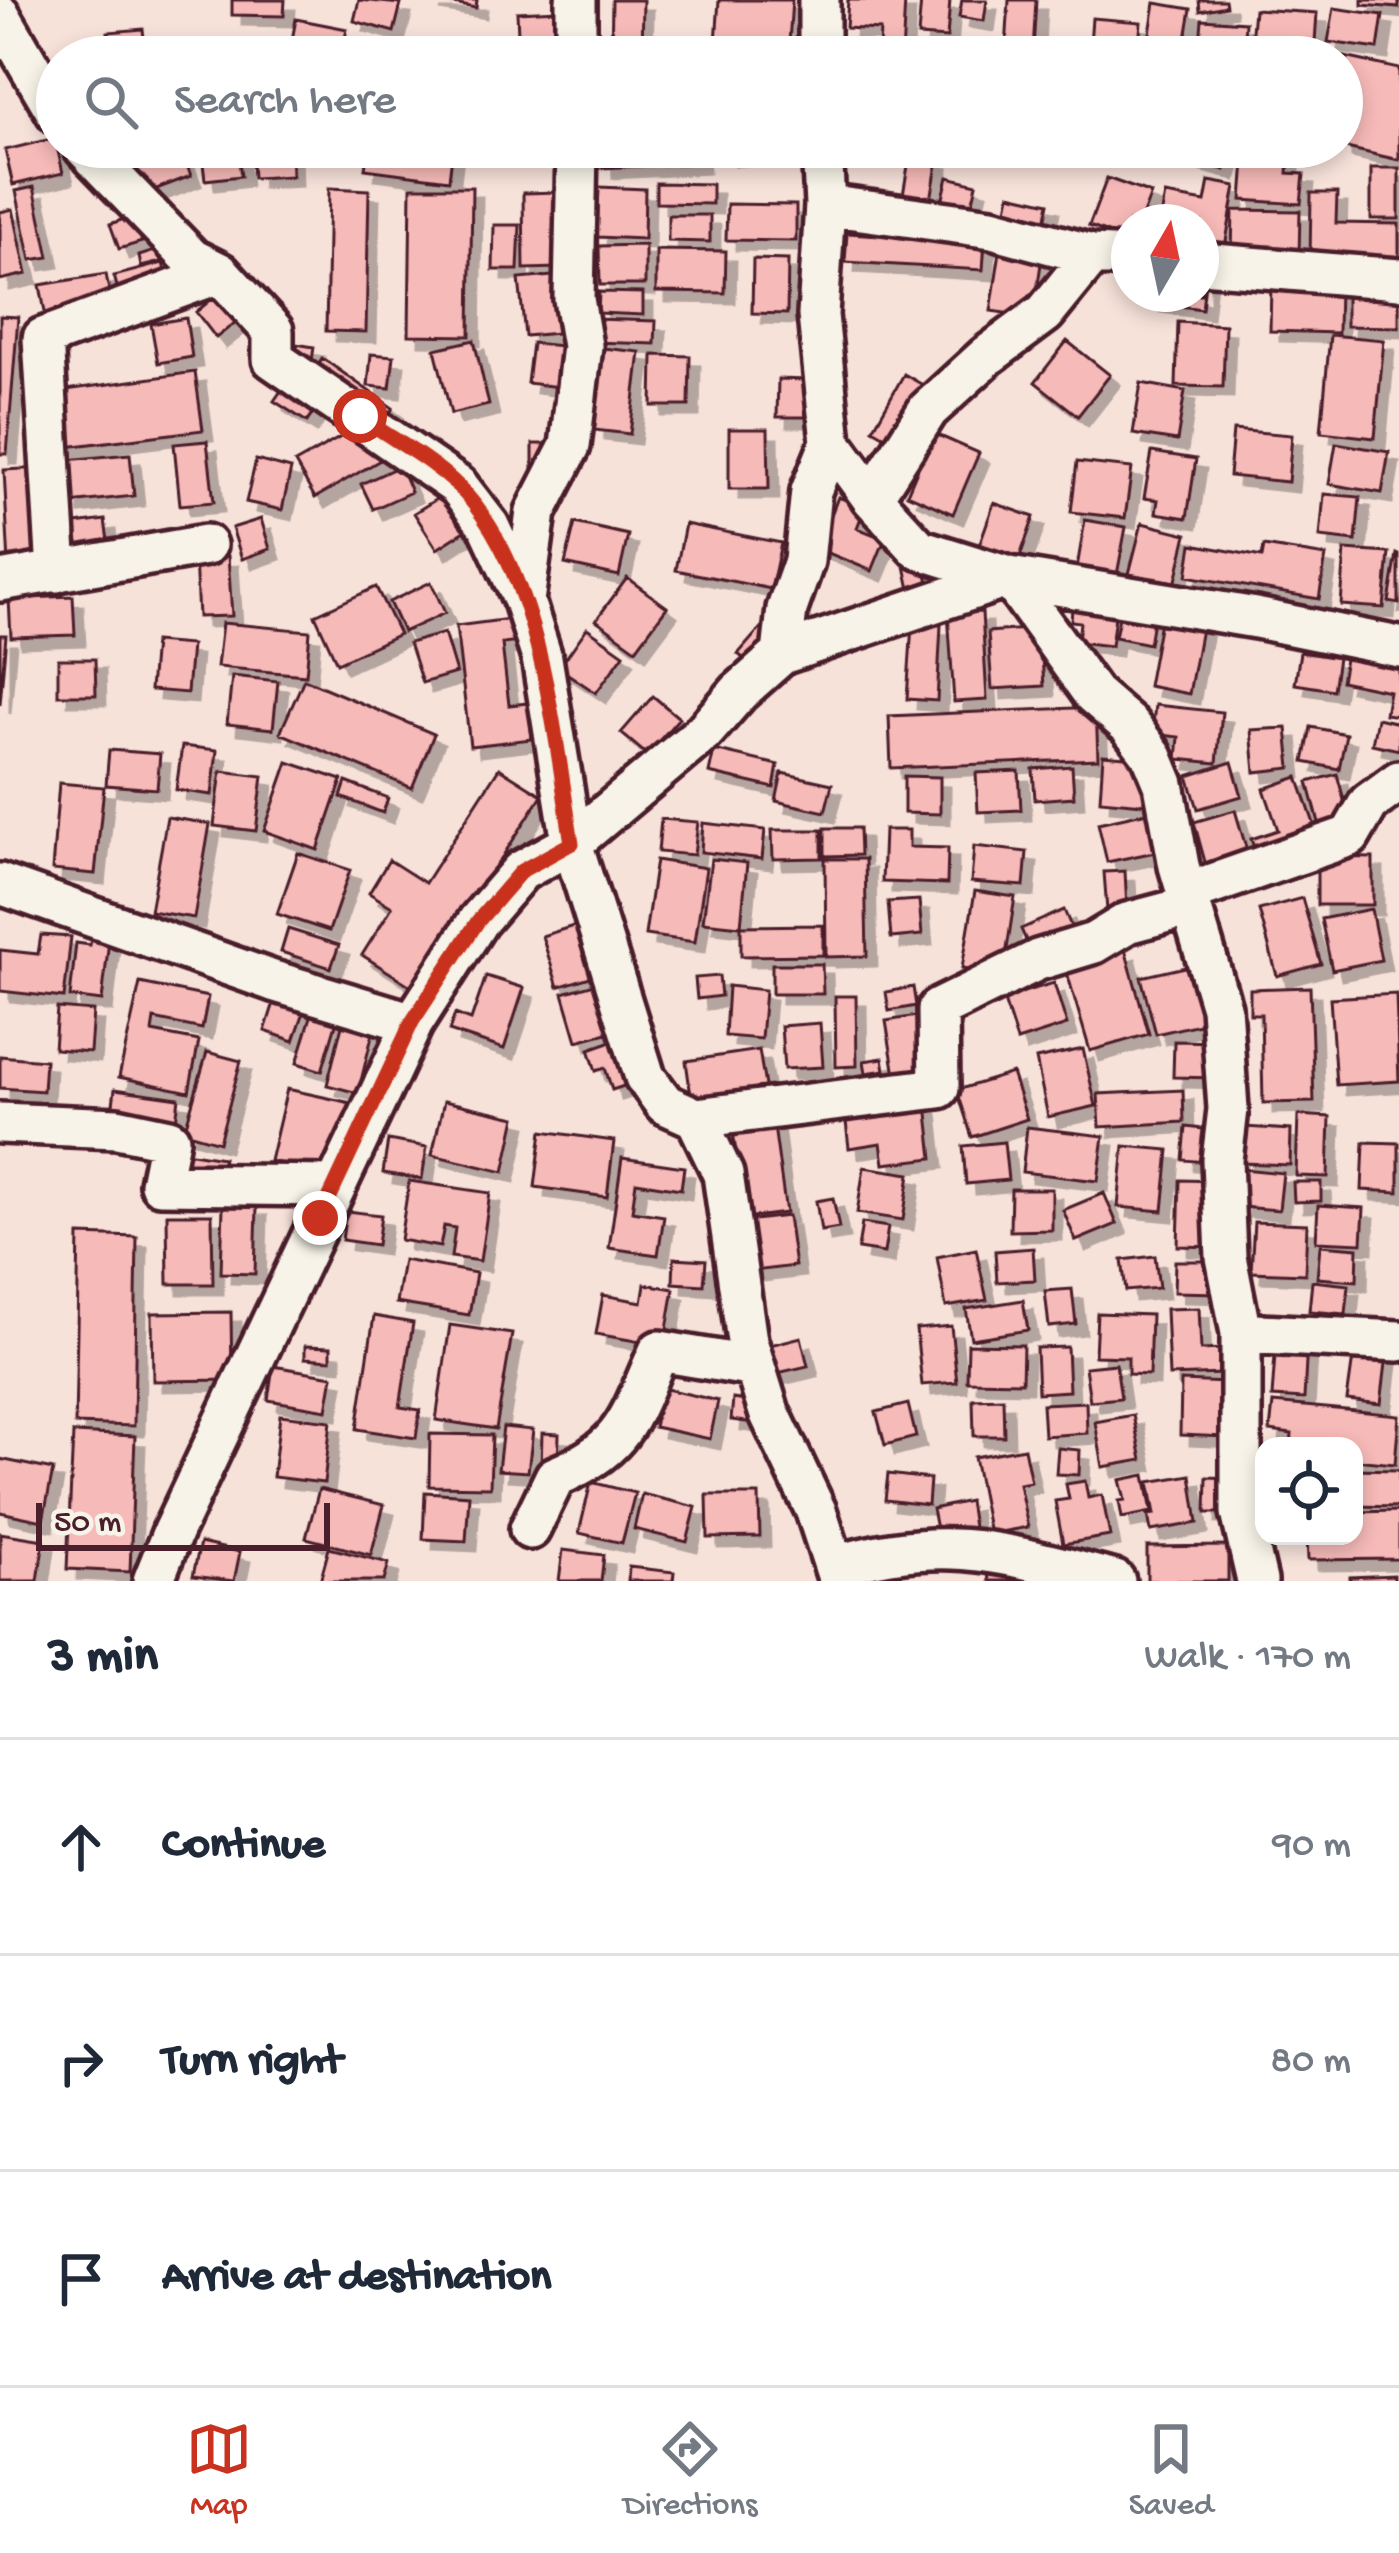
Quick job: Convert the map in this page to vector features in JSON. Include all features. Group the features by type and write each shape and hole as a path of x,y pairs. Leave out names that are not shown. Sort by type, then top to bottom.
{"street":[{"path":"576,0 576,36"},
{"path":"819,36 820,0"},
{"path":"0,15 36,77"},
{"path":"104,168 192,260 220,273 272,331 273,359 458,486 489,526 524,602 542,658 572,843 645,1076 665,1104 696,1118 940,1088 938,1009 1038,960 1094,943 1127,923 1350,836 1369,803 1399,781"},
{"path":"524,602 536,512 570,446 582,346 574,299 577,168"},
{"path":"782,654 787,609 804,561 812,491 831,442 818,315 823,168"},
{"path":"825,205 992,228 1110,256"},
{"path":"872,498 928,410 1110,256"},
{"path":"1219,264 1399,279"},
{"path":"57,572 43,338 220,273"},
{"path":"831,442 872,498 919,549 1010,577 1399,646"},
{"path":"0,581 206,545"},
{"path":"155,1580 412,1022 478,921 521,871 572,843 704,732 782,654 1010,577"},
{"path":"1010,577 1094,694 1130,726 1152,755 1164,784 1189,899 1220,1007 1228,1109 1222,1160 1226,1257 1241,1333 1241,1512 1257,1581"},
{"path":"0,884 273,981 412,1022"},
{"path":"696,1118 723,1174 755,1367 769,1412 816,1511 837,1574 880,1552 969,1547 1115,1581"},
{"path":"0,1123 117,1128 169,1139 160,1184 334,1186"},
{"path":"1241,1333 1399,1341"},
{"path":"530,1528 555,1477 592,1461 622,1432 659,1351 755,1367"}],"building":[{"path":"232,0 285,0 284,16 232,15"},
{"path":"359,0 401,4 394,32 354,21"},
{"path":"430,0 477,0 476,8"},
{"path":"612,0 643,0 642,36 611,36"},
{"path":"719,0 792,0 789,36 716,36"},
{"path":"848,0 905,0 903,36 846,28"},
{"path":"921,0 950,0 947,36 918,36"},
{"path":"962,0 987,0 984,21 959,17"},
{"path":"1009,0 1036,0 1034,36 1007,36"},
{"path":"1199,0 1225,0 1226,6 1200,11"},
{"path":"1362,0 1399,0 1399,8 1362,5"},
{"path":"1155,3 1191,9 1186,36 1150,36"},
{"path":"1334,8 1383,15 1378,49 1363,47 1363,36 1329,36"},
{"path":"1254,9 1317,13 1315,36 1252,36"},
{"path":"558,10 559,36 518,36 517,12"},
{"path":"1092,18 1141,22 1140,36 1091,36"},
{"path":"296,19 347,29 346,36 293,36"},
{"path":"1202,19 1245,22 1244,36 1201,36"},
{"path":"143,29 144,36 108,36 108,32"},
{"path":"1363,61 1399,69 1399,160 1363,152"},
{"path":"36,143 36,168 62,168 63,173 13,185 5,150"},
{"path":"127,168 188,168 191,176 138,196"},
{"path":"204,168 240,168 241,176 205,180"},
{"path":"252,168 292,168 292,176 253,178"},
{"path":"365,168 450,168 449,180"},
{"path":"908,168 936,168 931,200 903,195"},
{"path":"1244,168 1288,168 1288,173 1304,174 1301,204 1242,200"},
{"path":"1371,168 1399,168 1399,219 1371,219"},
{"path":"948,177 977,184 970,213 941,206"},
{"path":"1107,178 1151,194 1147,204 1111,204 1111,234 1089,226"},
{"path":"1209,181 1236,186 1222,263 1219,204 1163,204 1165,195 1205,202"},
{"path":"656,183 712,184 712,204 656,203"},
{"path":"34,187 49,257 31,260 16,191"},
{"path":"411,187 472,187 470,336 409,335"},
{"path":"599,187 645,189 644,239 597,237"},
{"path":"329,188 369,190 366,332 326,331"},
{"path":"559,192 560,268 524,269 523,193"},
{"path":"1311,193 1337,193 1336,223 1399,224 1399,265 1310,263"},
{"path":"1010,194 1049,203 1044,227 1005,219"},
{"path":"727,204 796,205 796,241 726,240"},
{"path":"13,209 27,274 0,280 0,212"},
{"path":"1233,210 1300,211 1299,257 1232,256"},
{"path":"668,215 710,215 710,242 668,241"},
{"path":"133,216 142,242 119,249 110,224"},
{"path":"494,225 520,225 518,270 493,270"},
{"path":"847,233 985,241 983,270 845,262"},
{"path":"645,245 645,285 600,285 599,246"},
{"path":"158,250 161,262 141,267 139,256"},
{"path":"656,250 726,251 725,293 656,292"},
{"path":"1000,251 1042,257 1033,317 991,311"},
{"path":"753,259 788,260 787,314 752,313"},
{"path":"163,263 170,291 122,304 114,276"},
{"path":"106,274 112,307 46,318 40,285"},
{"path":"564,275 568,332 525,336 519,279"},
{"path":"1271,282 1339,285 1338,333 1270,331"},
{"path":"599,292 643,293 643,315 598,313"},
{"path":"1346,292 1399,293 1399,327 1346,326"},
{"path":"219,293 240,319 216,338 196,312"},
{"path":"0,316 18,317 7,454 0,454"},
{"path":"186,318 192,357 158,363 151,324"},
{"path":"593,319 656,321 655,344 592,342"},
{"path":"1178,322 1225,325 1223,387 1176,386"},
{"path":"1330,335 1384,340 1375,438 1321,432"},
{"path":"474,340 489,405 451,414 435,349"},
{"path":"1067,341 1110,375 1078,416 1035,382"},
{"path":"532,343 572,347 567,388 527,383"},
{"path":"296,344 314,347 311,368 293,365"},
{"path":"603,348 640,352 630,434 594,430"},
{"path":"371,354 394,356 390,388 368,386"},
{"path":"653,355 690,356 689,406 652,406"},
{"path":"322,358 393,408 382,424 311,375"},
{"path":"195,372 203,430 66,447 59,391"},
{"path":"904,374 933,391 901,445 873,429"},
{"path":"778,379 807,380 806,417 777,417"},
{"path":"287,382 320,403 307,422 274,401"},
{"path":"1141,383 1185,391 1177,441 1133,434"},
{"path":"362,425 382,459 315,498 295,463"},
{"path":"729,429 768,429 769,489 729,489"},
{"path":"1233,430 1292,435 1288,482 1229,476"},
{"path":"933,433 979,453 953,514 907,494"},
{"path":"207,441 214,502 180,505 174,444"},
{"path":"1336,443 1389,452 1382,493 1329,484"},
{"path":"533,444 553,444 552,473 533,473"},
{"path":"1152,452 1196,459 1187,518 1156,513 1158,500 1144,498"},
{"path":"130,454 134,496 70,503 66,460"},
{"path":"256,460 291,469 282,510 246,502"},
{"path":"1077,462 1132,468 1125,518 1071,512"},
{"path":"400,466 411,492 373,509 361,484"},
{"path":"43,468 48,564 9,565 4,470"},
{"path":"1324,494 1360,497 1356,541 1320,537"},
{"path":"443,495 465,531 437,549 414,513"},
{"path":"838,497 865,507 857,528 885,539 872,571 818,549"},
{"path":"994,503 1034,517 1017,565 977,551"},
{"path":"261,519 270,549 242,559 232,528"},
{"path":"105,520 110,555 74,560 69,525"},
{"path":"1085,520 1126,527 1117,575 1077,568"},
{"path":"575,523 628,535 619,576 565,564"},
{"path":"1142,523 1187,534 1175,585 1129,574"},
{"path":"685,524 781,543 771,589 676,570"},
{"path":"1192,544 1262,557 1264,546 1326,556 1319,599 1187,576"},
{"path":"1345,550 1389,553 1384,608 1341,605"},
{"path":"1399,555 1399,604 1389,602"},
{"path":"228,556 232,616 198,617 195,558"},
{"path":"924,562 931,590 911,594 905,566"},
{"path":"627,578 667,607 636,649 596,620"},
{"path":"431,582 445,613 403,632 389,602"},
{"path":"376,587 399,634 337,663 315,615"},
{"path":"73,596 75,635 11,637 9,599"},
{"path":"1080,596 1117,601 1111,646 1078,642 1080,622 1071,621"},
{"path":"1122,602 1155,608 1149,644 1115,637"},
{"path":"982,612 987,700 954,702 948,613"},
{"path":"1161,616 1202,623 1189,694 1148,686"},
{"path":"770,617 782,627 749,663 738,654"},
{"path":"518,618 521,642 502,644 509,705 528,703 532,739 470,746 456,626"},
{"path":"222,623 310,631 306,675 217,667"},
{"path":"912,624 941,625 937,701 907,699"},
{"path":"587,628 624,654 596,693 559,668"},
{"path":"1040,628 1044,686 992,689 988,632"},
{"path":"444,633 456,673 422,683 409,643"},
{"path":"0,635 6,635 0,704"},
{"path":"154,642 191,645 187,693 150,690"},
{"path":"1347,648 1399,657 1399,716 1385,714 1389,691 1341,681"},
{"path":"1300,652 1338,658 1333,690 1295,684"},
{"path":"58,659 95,659 96,695 58,695"},
{"path":"232,676 278,681 273,729 227,724"},
{"path":"304,679 434,734 412,788 280,733"},
{"path":"653,696 679,718 647,755 621,733"},
{"path":"1155,705 1222,712 1217,763 1177,759 1179,737 1152,734"},
{"path":"1096,707 1098,759 891,768 889,716"},
{"path":"1377,718 1399,723 1399,750 1372,744"},
{"path":"1311,727 1346,734 1339,769 1304,762"},
{"path":"1287,728 1291,768 1255,772 1251,730"},
{"path":"182,746 217,750 212,795 176,790"},
{"path":"109,750 160,754 157,789 106,785"},
{"path":"714,750 778,765 774,788 709,773"},
{"path":"1103,755 1148,759 1144,804 1100,800"},
{"path":"288,762 342,780 318,850 264,831"},
{"path":"1232,762 1242,796 1198,809 1188,776"},
{"path":"1072,766 1074,797 1035,800 1033,769"},
{"path":"499,768 542,795 417,990 362,955 392,907 369,893 389,860 425,883"},
{"path":"221,771 263,776 256,831 214,826"},
{"path":"1019,771 1021,810 978,812 976,773"},
{"path":"782,773 832,784 825,812 776,801"},
{"path":"1337,774 1350,822 1321,830 1308,782"},
{"path":"904,776 940,777 940,814 904,813"},
{"path":"1298,777 1320,841 1259,862 1251,839 1278,830 1264,789"},
{"path":"346,782 388,798 383,813 341,797"},
{"path":"59,783 104,787 95,874 52,870"},
{"path":"1235,810 1250,861 1208,873 1194,822"},
{"path":"1152,811 1160,851 1107,862 1098,823"},
{"path":"167,817 210,824 194,918 150,911"},
{"path":"661,819 698,822 694,855 658,852"},
{"path":"703,823 765,830 762,859 701,852"},
{"path":"825,828 859,828 860,855 825,856"},
{"path":"772,830 822,830 822,858 773,859"},
{"path":"884,830 909,830 909,847 948,848 947,884 882,882"},
{"path":"974,846 1027,852 1024,886 971,882"},
{"path":"298,853 350,870 329,931 277,914"},
{"path":"1317,857 1373,858 1373,905 1317,905"},
{"path":"711,859 747,863 741,926 703,922"},
{"path":"825,859 865,859 867,956 826,957"},
{"path":"656,860 706,868 695,942 645,935"},
{"path":"1125,871 1127,909 1107,911 1104,872"},
{"path":"975,891 1015,897 1003,975 962,968"},
{"path":"1302,898 1321,964 1277,976 1259,910"},
{"path":"919,900 922,935 891,938 888,902"},
{"path":"1371,909 1381,960 1332,970 1321,919"},
{"path":"1064,910 1076,938 1033,956 1021,929"},
{"path":"583,923 600,974 558,987 542,936"},
{"path":"823,925 823,955 741,956 741,926"},
{"path":"92,929 110,931 102,1001 70,997 76,943 90,945"},
{"path":"288,929 339,945 331,968 281,952"},
{"path":"41,935 71,937 64,998 0,991 0,950 38,954"},
{"path":"1125,949 1149,1034 1090,1051 1065,966"},
{"path":"1203,963 1217,1020 1156,1034 1141,977"},
{"path":"772,964 822,964 823,994 772,994"},
{"path":"486,976 524,988 504,1049 449,1031 455,1014 471,1020"},
{"path":"719,976 721,996 697,999 695,978"},
{"path":"601,982 615,1031 577,1041 563,993"},
{"path":"140,983 208,997 202,1029 154,1019 152,1032 199,1041 189,1092 119,1077"},
{"path":"1054,983 1067,1025 1017,1041 1003,998"},
{"path":"728,986 765,990 761,1039 725,1036"},
{"path":"913,987 916,1006 889,1011 886,992"},
{"path":"1310,987 1314,1102 1263,1103 1261,1014 1250,1014 1250,989"},
{"path":"277,993 307,1003 294,1041 265,1031"},
{"path":"1396,994 1399,1081 1336,1085 1330,998"},
{"path":"835,996 856,996 857,1066 836,1067"},
{"path":"315,1003 340,1010 322,1071 297,1063"},
{"path":"57,1008 93,1011 90,1052 54,1049"},
{"path":"345,1013 376,1020 358,1093 327,1085"},
{"path":"917,1016 927,1076 896,1081 886,1021"},
{"path":"820,1023 823,1067 784,1069 781,1026"},
{"path":"615,1040 630,1084 612,1090 605,1068 596,1071 589,1049"},
{"path":"1174,1041 1218,1042 1217,1078 1173,1077"},
{"path":"1083,1049 1096,1106 1048,1117 1036,1059"},
{"path":"759,1050 767,1098 693,1110 686,1061"},
{"path":"207,1052 241,1061 219,1142 184,1132"},
{"path":"0,1056 45,1060 43,1091 0,1088"},
{"path":"883,1058 885,1070 866,1073 864,1061"},
{"path":"1012,1073 1027,1119 972,1137 957,1090"},
{"path":"115,1089 179,1098 175,1129 111,1120"},
{"path":"287,1089 351,1103 335,1176 270,1161"},
{"path":"1183,1090 1184,1122 1100,1127 1098,1094"},
{"path":"444,1101 516,1117 504,1172 432,1155"},
{"path":"927,1104 933,1158 884,1164 881,1143 849,1148 845,1113"},
{"path":"1298,1115 1330,1117 1328,1177 1296,1176"},
{"path":"773,1119 786,1213 745,1218 732,1124"},
{"path":"1027,1127 1104,1136 1098,1181 1022,1172"},
{"path":"1186,1127 1221,1131 1218,1163 1183,1160"},
{"path":"1244,1127 1291,1130 1290,1165 1242,1163"},
{"path":"542,1131 614,1141 607,1197 535,1187"},
{"path":"388,1140 427,1147 422,1179 383,1173"},
{"path":"1004,1142 1008,1180 966,1184 963,1146"},
{"path":"1364,1142 1399,1143 1399,1192 1362,1190"},
{"path":"1124,1146 1169,1150 1163,1211 1118,1207"},
{"path":"179,1151 223,1158 219,1180 175,1172"},
{"path":"622,1158 684,1167 681,1189 636,1182 632,1211 664,1216 658,1255 609,1248"},
{"path":"864,1167 910,1174 903,1220 857,1213"},
{"path":"1243,1169 1283,1173 1279,1210 1240,1207"},
{"path":"1180,1180 1218,1181 1216,1247 1178,1246"},
{"path":"409,1181 490,1193 480,1261 451,1257 455,1228 444,1226 440,1247 400,1240"},
{"path":"1293,1182 1321,1182 1321,1201 1294,1202"},
{"path":"1011,1189 1052,1189 1052,1230 1010,1231"},
{"path":"1104,1193 1117,1224 1076,1241 1063,1210"},
{"path":"833,1198 839,1228 821,1231 816,1201"},
{"path":"223,1205 257,1206 255,1274 221,1273"},
{"path":"1318,1205 1364,1208 1362,1243 1316,1241"},
{"path":"346,1211 381,1215 377,1245 342,1240"},
{"path":"167,1214 212,1214 213,1284 168,1284"},
{"path":"788,1216 795,1266 753,1271 746,1221"},
{"path":"1254,1222 1307,1224 1305,1274 1251,1272"},
{"path":"862,1223 888,1227 884,1253 858,1249"},
{"path":"79,1235 137,1237 134,1426 75,1424"},
{"path":"1320,1245 1358,1248 1357,1281 1317,1278"},
{"path":"1033,1248 1035,1280 997,1282 995,1251"},
{"path":"976,1249 987,1300 946,1307 937,1257"},
{"path":"1155,1256 1159,1288 1126,1291 1122,1260"},
{"path":"674,1258 706,1260 704,1285 673,1283"},
{"path":"403,1260 476,1273 469,1315 396,1303"},
{"path":"1175,1261 1220,1261 1220,1293 1174,1292"},
{"path":"1312,1281 1349,1285 1346,1314 1309,1311"},
{"path":"645,1284 674,1289 664,1346 596,1334 603,1295 642,1302"},
{"path":"1072,1289 1076,1324 1049,1327 1045,1291"},
{"path":"1023,1300 1028,1330 971,1339 966,1309"},
{"path":"1199,1308 1201,1350 1223,1349 1224,1374 1169,1376 1166,1309"},
{"path":"231,1312 232,1380 153,1381 152,1313"},
{"path":"1097,1313 1151,1315 1149,1375 1128,1374 1128,1357 1095,1356"},
{"path":"374,1316 413,1323 400,1407 420,1410 416,1438 357,1429"},
{"path":"450,1325 512,1334 496,1429 436,1420"},
{"path":"951,1326 957,1382 922,1385 916,1329"},
{"path":"801,1337 808,1366 769,1375 762,1347"},
{"path":"1276,1341 1307,1343 1304,1399 1272,1397"},
{"path":"968,1344 1023,1345 1022,1382 967,1381"},
{"path":"305,1346 331,1347 331,1360 305,1358"},
{"path":"1067,1347 1069,1391 1038,1393 1036,1348"},
{"path":"1354,1350 1387,1355 1381,1404 1347,1400"},
{"path":"1116,1364 1121,1398 1090,1401 1085,1367"},
{"path":"273,1366 333,1376 327,1410 268,1400"},
{"path":"1181,1381 1227,1383 1226,1437 1180,1435"},
{"path":"662,1388 718,1401 710,1439 654,1427"},
{"path":"1003,1398 1004,1436 974,1436 973,1399"},
{"path":"733,1399 764,1404 761,1424 731,1420"},
{"path":"1086,1402 1087,1433 1044,1436 1042,1404"},
{"path":"1273,1403 1399,1415 1395,1464 1363,1461 1363,1437 1292,1437 1270,1431"},
{"path":"908,1404 916,1437 885,1445 876,1412"},
{"path":"280,1415 331,1421 324,1483 273,1477"},
{"path":"1133,1415 1142,1460 1103,1467 1095,1422"},
{"path":"503,1427 533,1430 528,1472 498,1470"},
{"path":"73,1433 135,1436 130,1572 67,1569"},
{"path":"542,1433 559,1434 558,1467 541,1466"},
{"path":"430,1434 492,1435 490,1487 429,1486"},
{"path":"1024,1448 1031,1482 1019,1484 1028,1527 989,1534 974,1457"},
{"path":"1058,1448 1080,1450 1079,1475 1056,1474"},
{"path":"0,1459 53,1470 43,1521 0,1512"},
{"path":"1363,1469 1399,1470 1399,1507 1363,1506"},
{"path":"888,1474 930,1479 928,1505 885,1500"},
{"path":"1145,1475 1152,1512 1122,1518 1119,1501 1125,1500 1120,1480"},
{"path":"1191,1475 1198,1523 1151,1531 1148,1515 1155,1514 1149,1482"},
{"path":"1207,1477 1232,1478 1231,1513 1206,1513"},
{"path":"1085,1481 1088,1498 1102,1495 1110,1536 1063,1544 1055,1501 1069,1499 1066,1484"},
{"path":"591,1482 635,1493 622,1543 579,1533"},
{"path":"319,1489 384,1505 371,1555 306,1538"},
{"path":"425,1492 469,1495 466,1541 423,1539"},
{"path":"642,1494 696,1507 687,1542 634,1529"},
{"path":"707,1495 759,1495 760,1537 708,1538"},
{"path":"969,1501 973,1527 937,1534 932,1509"},
{"path":"1399,1511 1399,1559 1308,1560 1307,1545 1363,1545 1363,1512"},
{"path":"0,1533 44,1540 38,1581 0,1581"},
{"path":"200,1543 240,1552 234,1581 193,1576"},
{"path":"1228,1546 1228,1581 1147,1581 1147,1547"},
{"path":"329,1548 389,1563 384,1581 320,1581"},
{"path":"563,1550 604,1555 601,1581 559,1581"},
{"path":"987,1564 1017,1566 1020,1581 989,1581"},
{"path":"629,1567 674,1572 673,1581 628,1581"},
{"path":"1394,1575 1394,1581 1350,1581 1350,1577"}],"route":[{"path":"320,1218 412,1022 478,921 521,871 572,843 542,658 524,602 489,526 458,486 360,416"}]}
